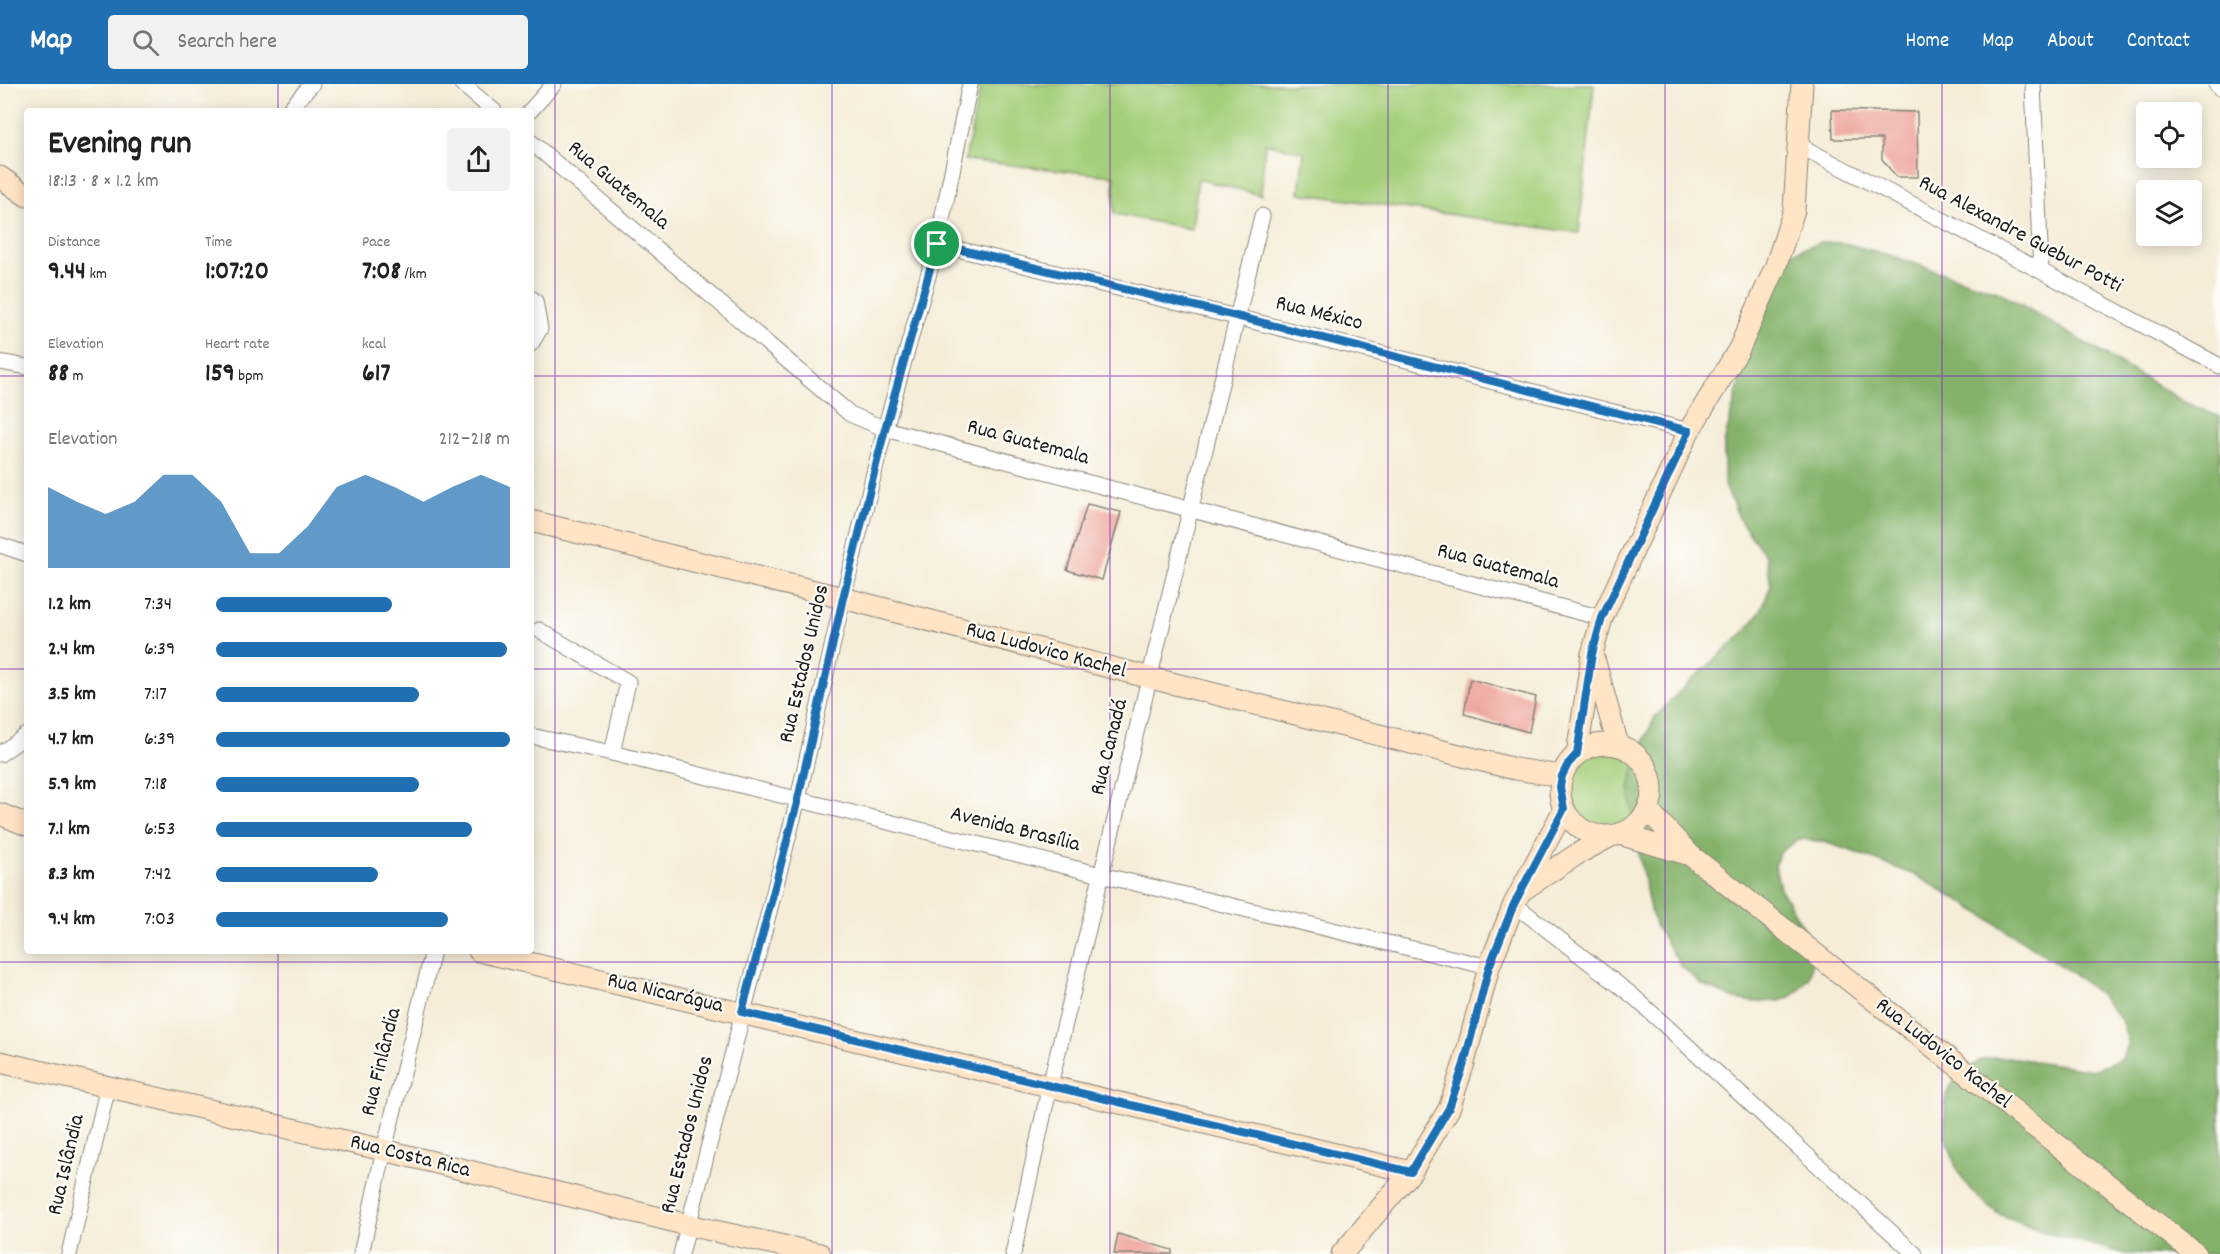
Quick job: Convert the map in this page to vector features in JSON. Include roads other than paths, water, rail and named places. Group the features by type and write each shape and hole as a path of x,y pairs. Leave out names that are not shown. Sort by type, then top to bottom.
{"main road":[{"path":"1577,754 1592,654 1602,618 1689,431 1739,349 1775,268 1794,210 1802,84"},
{"path":"0,177 24,193"},
{"name":"Rua Ludovico Kachel","path":"534,522 1515,769 1562,776"},
{"path":"1592,654 1618,746"},
{"path":"1518,897 1579,853 1630,829 1641,821 1648,810 1652,786 1644,764 1633,752 1618,746 1597,745 1577,754 1568,764 1560,787 1564,809 1575,825 1592,834 1615,835"},
{"path":"1342,1254 1411,1172 1449,1108 1464,1064 1489,967 1518,897 1564,809"},
{"name":"Rua Ludovico Kachel","path":"1648,810 1690,855 2196,1254"},
{"path":"0,814 24,824"},
{"name":"Rua Ludovico Kachel","path":"1615,835 1690,855"},
{"name":"Rua Nicarágua","path":"492,954 1411,1172"},
{"name":"Rua Costa Rica","path":"0,1062 384,1150 688,1225 820,1254"}],"street":[{"path":"291,108 312,84"},
{"path":"462,84 490,108"},
{"path":"533,108 554,84"},
{"name":"Rua Estados Unidos","path":"681,1254 798,799 843,598 885,429 937,244 970,84"},
{"path":"2033,84 2041,271"},
{"path":"2216,84 2220,88"},
{"name":"Rua Guatemala","path":"534,145 850,414 885,429 1602,618"},
{"name":"Rua Alexandre Guebur Potti","path":"1798,145 2220,366"},
{"name":"Rua Canadá","path":"1013,1254 1050,1085 1262,216"},
{"name":"Rua México","path":"937,244 1236,316 1689,431"},
{"path":"534,300 540,329 534,340"},
{"path":"0,362 24,366"},
{"path":"0,545 24,553"},
{"path":"539,630 628,682 612,753"},
{"path":"0,754 24,737"},
{"name":"Avenida Brasília","path":"534,737 612,753 1101,875 1489,967"},
{"path":"1518,897 1633,996 1915,1254"},
{"name":"Rua Finlândia","path":"361,1254 432,954"},
{"name":"Rua Islândia","path":"69,1254 108,1086"}]}
